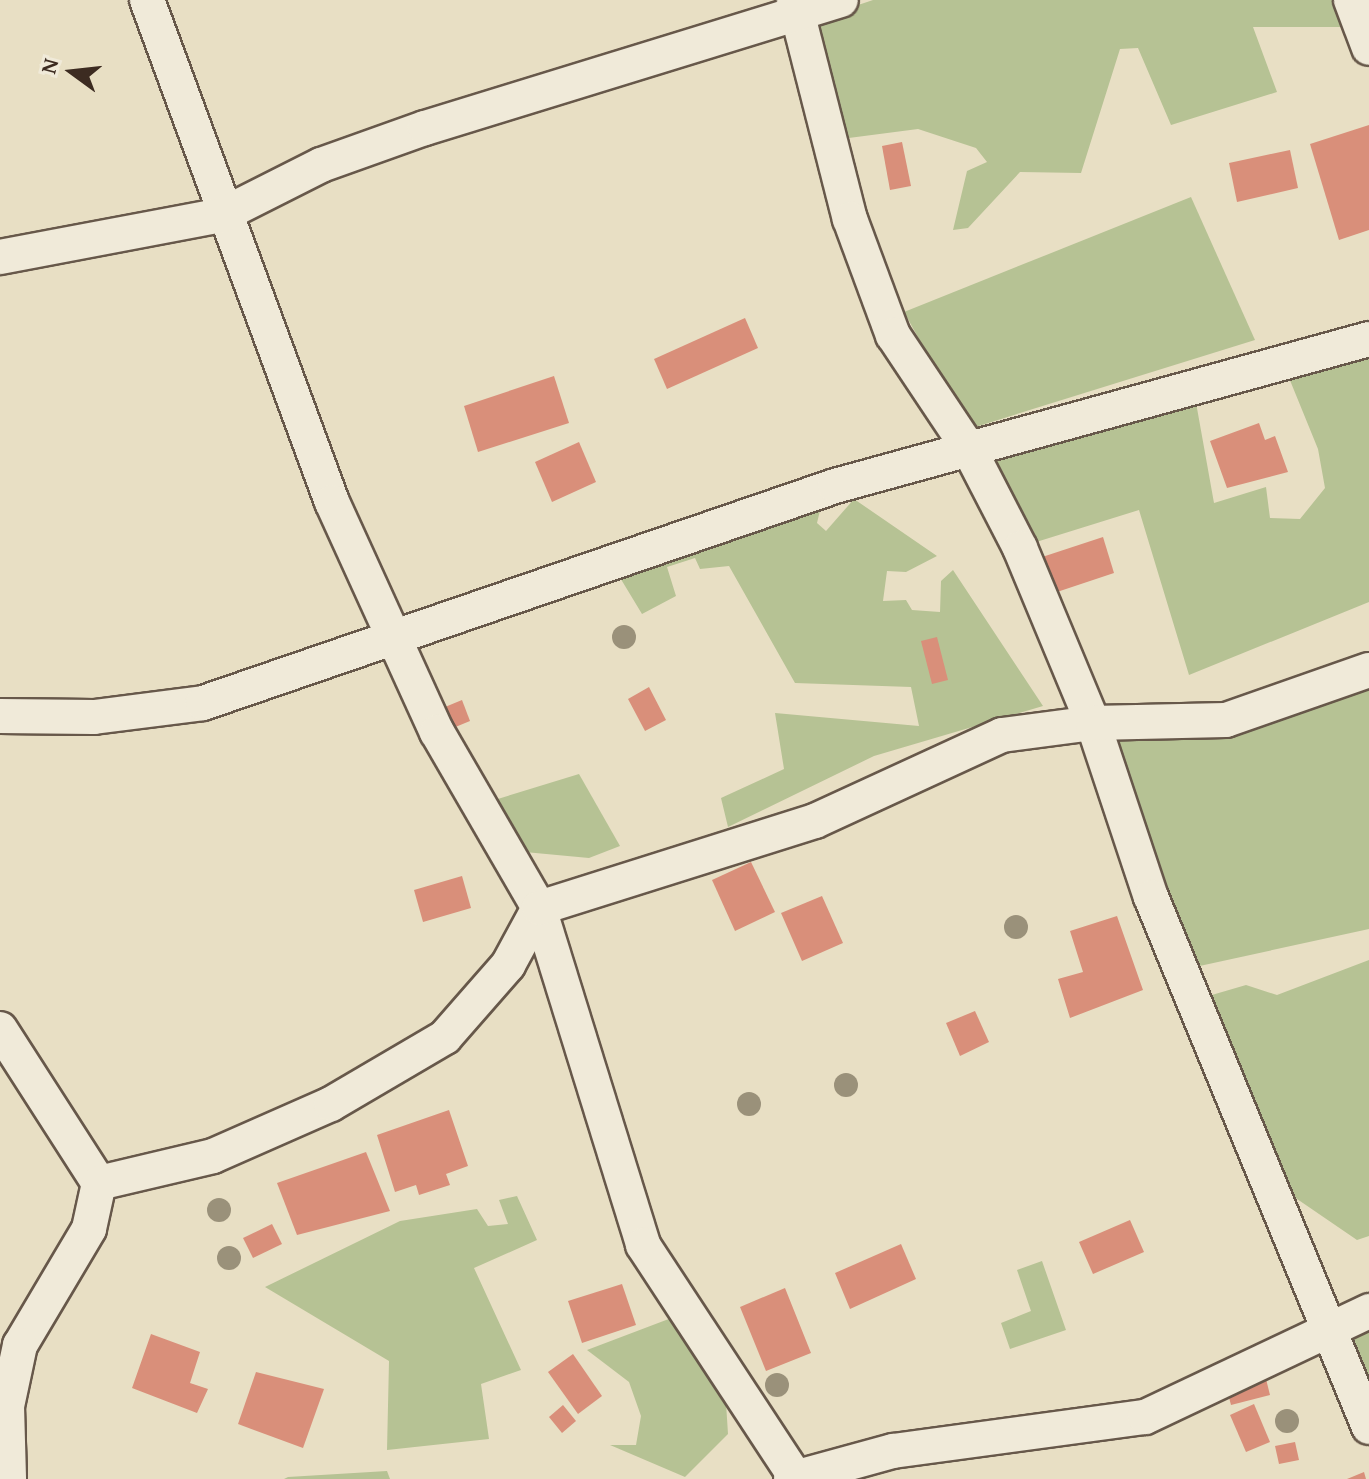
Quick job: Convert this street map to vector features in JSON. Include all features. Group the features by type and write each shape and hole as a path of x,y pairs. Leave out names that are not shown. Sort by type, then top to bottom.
{"street":[{"path":"147,0 222,215 332,502 398,638 437,732 539,908 643,1245 794,1478 893,1451 1145,1417 1325,1327 1369,1311"},
{"path":"0,257 222,215 321,165 425,128 796,7 841,0"},
{"path":"1351,0 1369,48"},
{"path":"796,7 850,219 893,335 969,449 1093,723 1151,897 1325,1327 1369,1427"},
{"path":"0,716 94,717 203,703 835,486 1369,339"},
{"path":"99,1183 213,1156 331,1104 445,1037 508,965 539,908 815,821 1002,735 1093,723 1226,720 1369,670"},
{"path":"0,1029 99,1183 89,1229 20,1345 7,1406 9,1479"}],"green space":[{"path":"873,0 1333,0 1343,27 1253,27 1277,92 1171,125 1138,48 1120,49 1081,173 1020,172 968,228 953,230 967,171 987,162 976,148 918,129 841,139 808,22"},
{"path":"1191,197 1255,340 969,429 904,312"},
{"path":"1369,348 1369,602 1189,675 1139,510 1033,543 985,453 1195,397 1214,503 1266,487 1270,518 1300,519 1325,488 1318,449 1287,373"},
{"path":"824,494 817,523 826,531 854,499 937,556 906,572 887,571 883,601 906,600 912,610 940,612 941,581 953,570 1043,706 874,756 728,827 721,798 784,769 775,713 919,726 911,687 795,683 729,566 700,569 695,558 667,567 676,596 642,614 616,571"},
{"path":"1369,682 1369,929 1195,967 1103,728"},
{"path":"579,774 620,846 589,858 514,851 488,802"},
{"path":"1369,960 1369,1236 1357,1240 1281,1188 1205,997 1246,985 1277,995"},
{"path":"517,1196 537,1240 474,1268 521,1370 481,1384 489,1439 387,1450 389,1361 265,1287 400,1221 477,1209 488,1226 508,1224 499,1200"},
{"path":"1042,1261 1066,1330 1010,1349 1001,1323 1031,1311 1017,1270"},
{"path":"674,1317 725,1387 728,1434 685,1477 610,1445 636,1445 641,1416 629,1382 587,1350"},
{"path":"1369,1329 1369,1390 1346,1338"},
{"path":"387,1471 390,1479 284,1479 288,1477"}],"building":[{"path":"1369,125 1369,230 1339,240 1310,144"},
{"path":"902,142 911,186 890,190 882,146"},
{"path":"1290,150 1298,188 1237,202 1229,163"},
{"path":"745,318 758,348 667,389 654,359"},
{"path":"554,376 569,423 478,452 464,406"},
{"path":"1259,423 1265,440 1275,436 1288,472 1227,488 1210,441"},
{"path":"579,442 596,482 552,502 535,462"},
{"path":"1103,537 1114,573 1042,597 1030,561"},
{"path":"937,637 948,680 932,684 921,641"},
{"path":"649,687 666,720 645,731 628,699"},
{"path":"462,700 470,721 453,728 445,707"},
{"path":"751,862 775,912 735,931 712,880"},
{"path":"462,876 471,908 423,922 414,890"},
{"path":"822,896 843,943 802,961 781,913"},
{"path":"1117,916 1143,990 1070,1018 1058,979 1083,972 1070,931"},
{"path":"975,1011 989,1042 960,1056 946,1023"},
{"path":"449,1110 468,1166 446,1174 450,1185 419,1195 416,1185 395,1192 377,1135"},
{"path":"366,1152 390,1211 297,1235 277,1183"},
{"path":"1130,1220 1144,1252 1093,1274 1079,1242"},
{"path":"272,1224 282,1244 253,1258 243,1238"},
{"path":"901,1244 916,1279 850,1309 835,1273"},
{"path":"622,1284 636,1325 582,1343 568,1301"},
{"path":"785,1288 811,1353 766,1371 740,1307"},
{"path":"151,1334 200,1352 190,1383 208,1389 197,1413 132,1388"},
{"path":"573,1354 602,1396 578,1414 548,1372"},
{"path":"1264,1371 1270,1395 1231,1405 1225,1382"},
{"path":"256,1372 324,1389 303,1448 238,1424"},
{"path":"1254,1404 1270,1442 1246,1452 1230,1415"},
{"path":"563,1405 576,1421 562,1433 549,1417"},
{"path":"1295,1442 1299,1460 1279,1464 1275,1446"},
{"path":"1364,1472 1366,1479 1347,1479"}]}
